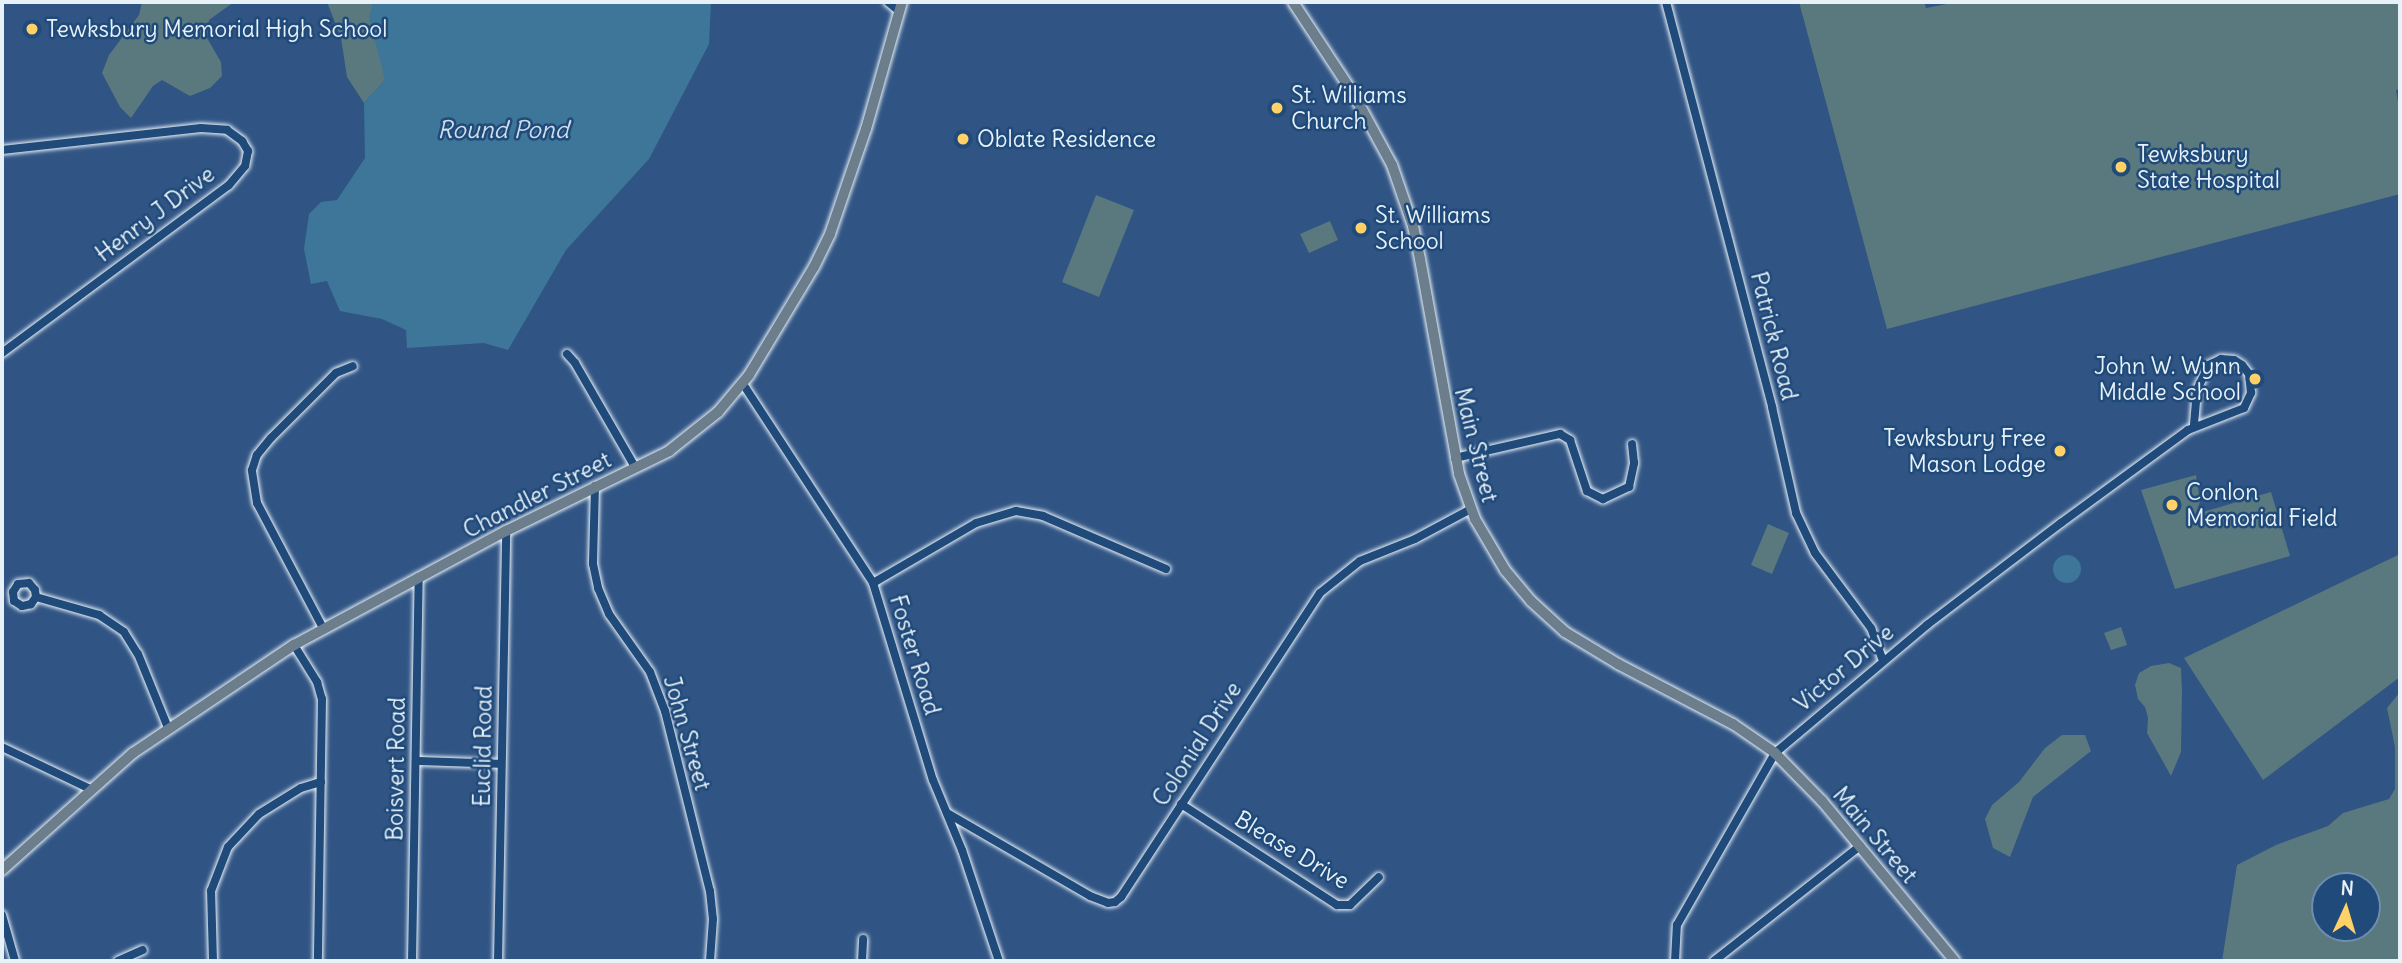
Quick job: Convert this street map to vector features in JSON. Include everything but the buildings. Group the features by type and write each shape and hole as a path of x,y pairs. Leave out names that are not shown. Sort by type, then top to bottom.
{"main road":[{"name":"Main Street","path":"1293,2 1376,133 1404,197 1420,259 1455,458 1471,509 1505,570 1536,606 1564,632 1618,664 1733,724 1775,753 1801,777 1955,961"},
{"name":"Chandler Street","path":"2,870 90,789 168,728 294,645 506,531 669,451 695,434 743,384 814,267 835,222 872,111 901,6"}],"street":[{"path":"888,2 901,6"},
{"name":"Patrick Road","path":"1666,2 1766,380 1796,513 1815,553 1871,628 1883,661"},
{"name":"Henry J Drive","path":"2,150 218,128 235,134 242,141 248,157 245,166 229,185 2,353"},
{"path":"567,354 575,363 635,467"},
{"name":"Victor Drive","path":"1675,961 1677,925 1775,753 1883,661 2126,475 2194,426 2244,408 2249,400 2250,384 2249,374 2242,365 2234,360 2221,359 2208,365 2197,390 2194,426"},
{"path":"323,628 257,503 252,470 257,455 271,438 336,373 353,366"},
{"name":"Foster Road","path":"743,384 873,583 905,694 999,961"},
{"path":"1455,458 1560,434 1570,440 1587,491 1603,499 1629,487 1634,463 1632,444"},
{"name":"John Street","path":"595,486 593,564 598,588 609,614 650,672 665,711 710,891 713,919 710,961"},
{"name":"Colonial Drive","path":"947,813 1090,896 1108,902 1121,897 1320,593 1360,561 1415,539 1471,509"},
{"path":"873,583 976,523 1016,511 1043,516 1166,569"},
{"name":"Euclid Road","path":"498,961 506,531"},
{"name":"Boisvert Road","path":"412,961 419,577"},
{"path":"36,597 93,612 124,632 138,654 168,728"},
{"path":"294,645 317,682 323,699 318,961"},
{"path":"2,747 90,789"},
{"path":"416,761 502,764"},
{"path":"214,961 211,891 228,847 259,814 301,788 321,782"},
{"name":"Blease Drive","path":"1181,804 1337,905 1350,905 1379,877"},
{"path":"1714,961 1860,846"},
{"path":"2,915 15,961"},
{"path":"862,961 863,939"},
{"path":"118,961 143,950"}],"green space":[{"path":"142,2 234,2 209,20 207,38 221,62 222,76 210,88 190,96 162,80 153,86 131,118 120,107 102,73 109,55 139,15"},
{"path":"327,2 376,2 385,80 364,103 347,77 341,38"},
{"name":"Tewksbury State Hospital","path":"1799,2 1924,2 1926,8 1957,2 2400,2 2400,89 2396,90 2400,113 2400,194 1887,329"},
{"path":"1096,195 1134,210 1099,297 1062,282"},
{"path":"1330,221 1338,240 1309,253 1300,234"},
{"path":"2196,475 2200,501 2196,514 2271,492 2290,556 2175,589 2141,490"},
{"path":"1768,524 1789,533 1772,574 1751,565"},
{"path":"2400,554 2400,677 2263,780 2184,658"},
{"path":"2121,627 2127,645 2111,650 2104,633"},
{"path":"2169,663 2181,668 2182,692 2181,752 2171,776 2147,733 2148,718 2145,707 2138,699 2135,685 2139,673 2151,666"},
{"path":"2400,692 2400,961 2222,961 2237,865 2276,845 2328,826 2343,813 2389,799 2395,789 2395,747 2387,708"},
{"path":"2062,735 2085,735 2091,751 2033,797 2010,857 1993,848 1985,819 1992,805 2019,782 2045,748"}],"water":[{"name":"Round Pond","path":"373,2 711,2 709,44 649,159 566,250 508,350 484,343 407,348 406,330 382,319 340,311 327,281 311,284 304,249 309,214 321,202 337,200 365,158 364,103 385,80 369,17"},
{"path":"2067,555 2077,559 2081,569 2077,579 2067,583 2057,579 2053,569 2057,559"}],"place":[{"name":"Tewksbury Memorial High School","path":"32,29"},
{"name":"St. Williams Church","path":"1277,108"},
{"name":"Oblate Residence","path":"963,139"},
{"name":"Tewksbury State Hospital","path":"2121,167"},
{"name":"St. Williams School","path":"1361,228"},
{"name":"John W. Wynn Middle School","path":"2255,379"},
{"name":"Tewksbury Free Mason Lodge","path":"2060,451"},
{"name":"Conlon Memorial Field","path":"2172,505"}]}
